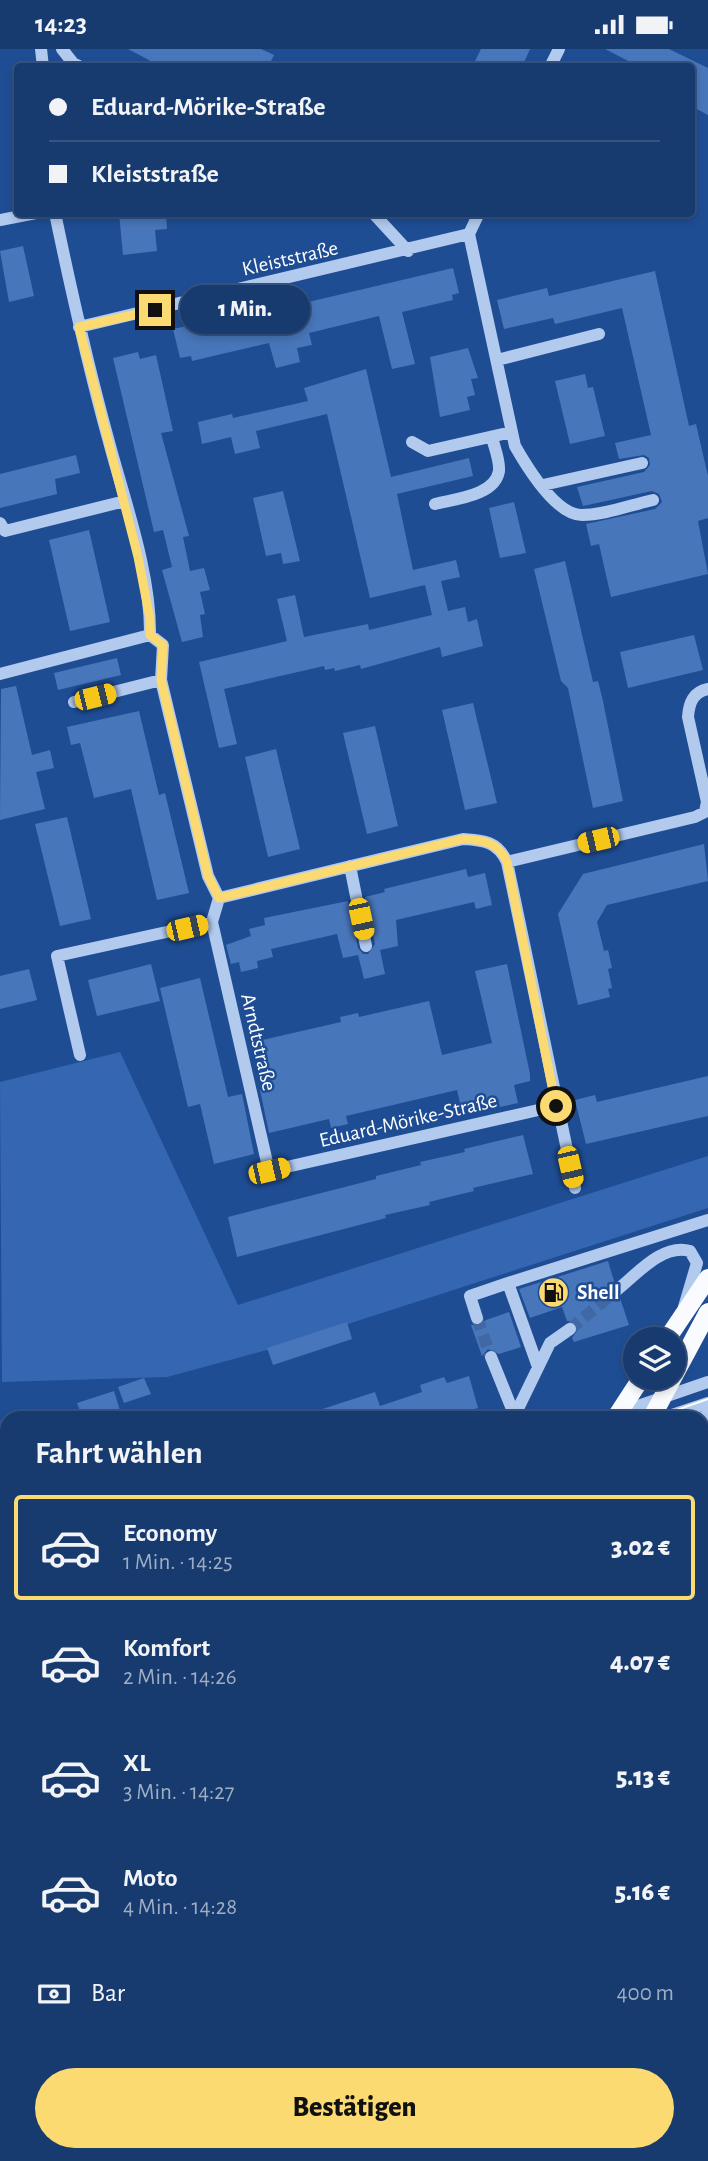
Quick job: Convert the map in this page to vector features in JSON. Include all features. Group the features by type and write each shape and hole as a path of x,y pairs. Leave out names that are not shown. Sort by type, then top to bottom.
{"main road":[{"path":"675,1327 708,1278"},
{"path":"656,1411 708,1313"},
{"path":"621,1411 634,1390"}],"street":[{"path":"62,49 73,63"},
{"path":"56,217 79,327 125,501 148,607 150,635 163,645 161,680 208,876 219,898 463,839 485,840 501,849 507,862 575,1188"},
{"path":"377,217 408,251"},
{"path":"477,217 469,235 515,446 560,506 581,515 653,500"},
{"name":"Kleiststraße","path":"79,327 469,235"},
{"path":"496,360 599,334"},
{"path":"412,442 428,451 512,432"},
{"path":"435,503 477,493 494,480 499,470 492,437"},
{"path":"543,485 642,463"},
{"path":"0,523 5,531 125,501"},
{"path":"0,674 150,635"},
{"path":"74,702 161,680"},
{"path":"507,862 695,817 705,812 707,802 688,717 689,703 700,690 708,689"},
{"path":"350,866 366,946"},
{"name":"Arndtstraße","path":"219,898 212,922 269,1171"},
{"path":"80,1055 57,956 212,922"},
{"name":"Eduard-Mörike-Straße","path":"269,1171 556,1106"},
{"path":"477,1318 470,1296 708,1220"},
{"path":"617,1290 662,1254 692,1225"},
{"path":"662,1254 679,1248 690,1251 697,1263 681,1317"},
{"path":"508,1283 538,1367"},
{"path":"516,1411 550,1343 570,1329"},
{"path":"491,1357 512,1411"},
{"path":"630,1411 708,1382"},
{"path":"684,1411 708,1403"}],"shaded area":[{"path":"120,1052 238,1305 708,1156 708,1208 267,1350 167,1377 2,1382 0,1082"}],"building":[{"path":"128,49 261,49 274,55 270,63 154,63"},
{"path":"481,49 530,49 524,63 474,63"},
{"path":"605,49 669,49 708,68 708,115 695,108 695,63 632,63"},
{"path":"119,217 166,217 167,229 155,230 157,251 123,255"},
{"path":"23,246 34,296 9,302 0,251"},
{"path":"453,268 459,293 452,295 453,300 402,312 415,364 392,369 379,316 309,333 312,345 297,348 300,362 276,368 269,343 192,361 191,356 180,358 173,329 192,325 193,329"},
{"path":"655,271 689,426 696,424 708,476 708,518 698,521 708,574 611,597 599,544 591,546 586,524 655,509 662,502 659,494 652,491 583,506 577,487 644,472 650,465 649,458 644,455 619,459 615,443 651,435 622,308 555,324 553,318 504,329 497,300 547,288 549,296"},
{"path":"468,348 478,378 471,379 475,395 467,397 470,410 440,417 430,357"},
{"path":"138,352 140,359 156,355 173,431 161,433 189,536 183,537 190,571 204,568 210,590 200,592 205,614 200,615 203,637 182,642 162,570 172,567 163,530 154,532 113,358"},
{"path":"366,369 391,477 469,458 473,476 397,494 413,570 456,560 460,577 441,581 448,611 465,607 468,622 477,619 483,646 442,657 440,647 361,669 360,665 335,671 334,668 325,670 324,666 224,689 237,744 219,748 199,662 287,641 277,599 295,595 304,637 368,624 369,630 432,615 425,585 370,598 327,414 256,431 260,448 235,454 231,437 202,444 198,422 232,414 233,418 308,401 304,388"},
{"path":"585,374 588,388 593,387 605,436 570,444 555,381"},
{"path":"76,455 80,473 55,479 57,494 0,508 0,474"},
{"path":"283,491 300,561 283,564 281,553 266,556 253,498"},
{"path":"514,502 526,553 500,558 489,508"},
{"path":"89,530 110,622 70,631 49,540"},
{"path":"565,561 593,682 598,681 603,701 623,801 593,808 568,688 561,681 534,569"},
{"path":"694,635 703,670 628,688 620,652"},
{"path":"117,658 121,675 58,690 54,673"},
{"path":"16,686 32,755 50,750 54,768 36,772 45,809 0,820 1,689"},
{"path":"473,703 497,803 465,810 442,710"},
{"path":"139,711 159,795 165,793 189,893 157,900 131,789 94,798 80,743 71,745 67,727"},
{"path":"375,726 398,826 367,834 343,733"},
{"path":"276,749 300,849 268,857 245,757"},
{"path":"67,817 91,919 60,926 35,824"},
{"path":"704,844 708,881 607,905 597,922 604,951 608,950 612,968 608,969 612,988 608,989 610,997 578,1005 558,914 583,874"},
{"path":"466,869 468,877 485,873 492,905 476,909 474,902 396,920 398,946 380,950 385,974 364,979 358,955 343,958 337,934 271,949 273,957 257,961 258,968 241,972 239,962 231,964 226,945 251,936 249,929 265,925 264,918 348,901 358,948 363,954 368,954 375,944 365,897 385,892 384,889"},
{"path":"151,964 160,1001 97,1016 88,980"},
{"path":"507,964 530,1074 530,1081 514,1085 518,1103 500,1107 498,1098 461,1107 457,1090 346,1116 348,1124 331,1128 329,1119 269,1133 260,1090 269,1088 258,1041 341,1022 340,1017 358,1013 359,1017 429,1001 442,1055 492,1043 475,971"},
{"path":"29,969 37,1000 0,1009 0,976"},
{"path":"200,978 228,1097 242,1094 254,1154 214,1164 200,1104 188,1107 160,988"},
{"path":"708,1076 708,1116 586,1144 575,1100 595,1095 597,1102"},
{"path":"523,1135 533,1174 473,1188 474,1191 429,1202 430,1205 385,1215 386,1218 237,1257 228,1217 376,1179 376,1176 421,1165 420,1162"},
{"path":"608,1261 614,1281 609,1292 613,1298 620,1298 629,1325 574,1342 572,1338 579,1328 574,1321 567,1321 562,1307 530,1318 519,1289"},
{"path":"509,1312 521,1347 499,1354 488,1349 482,1356 471,1325 480,1326 486,1320"},
{"path":"347,1322 352,1339 273,1365 267,1348"},
{"path":"469,1376 478,1408 468,1411 316,1411 375,1392 380,1406 422,1392 420,1385 444,1377 447,1383"},
{"path":"144,1378 151,1394 124,1403 118,1387"},
{"path":"114,1391 120,1411 80,1411 77,1403"}],"tunnel":[{"path":"570,1329 617,1290"},
{"path":"477,1318 491,1357"}],"tram line":[{"path":"674,1411 708,1399"}],"place":[{"name":"Shell","path":"554,1292"}],"route":[{"path":"155,310 79,327 138,557 150,619 150,635 163,645 161,680 208,876 219,898 463,839 485,840 501,849 507,862 556,1106"}]}
